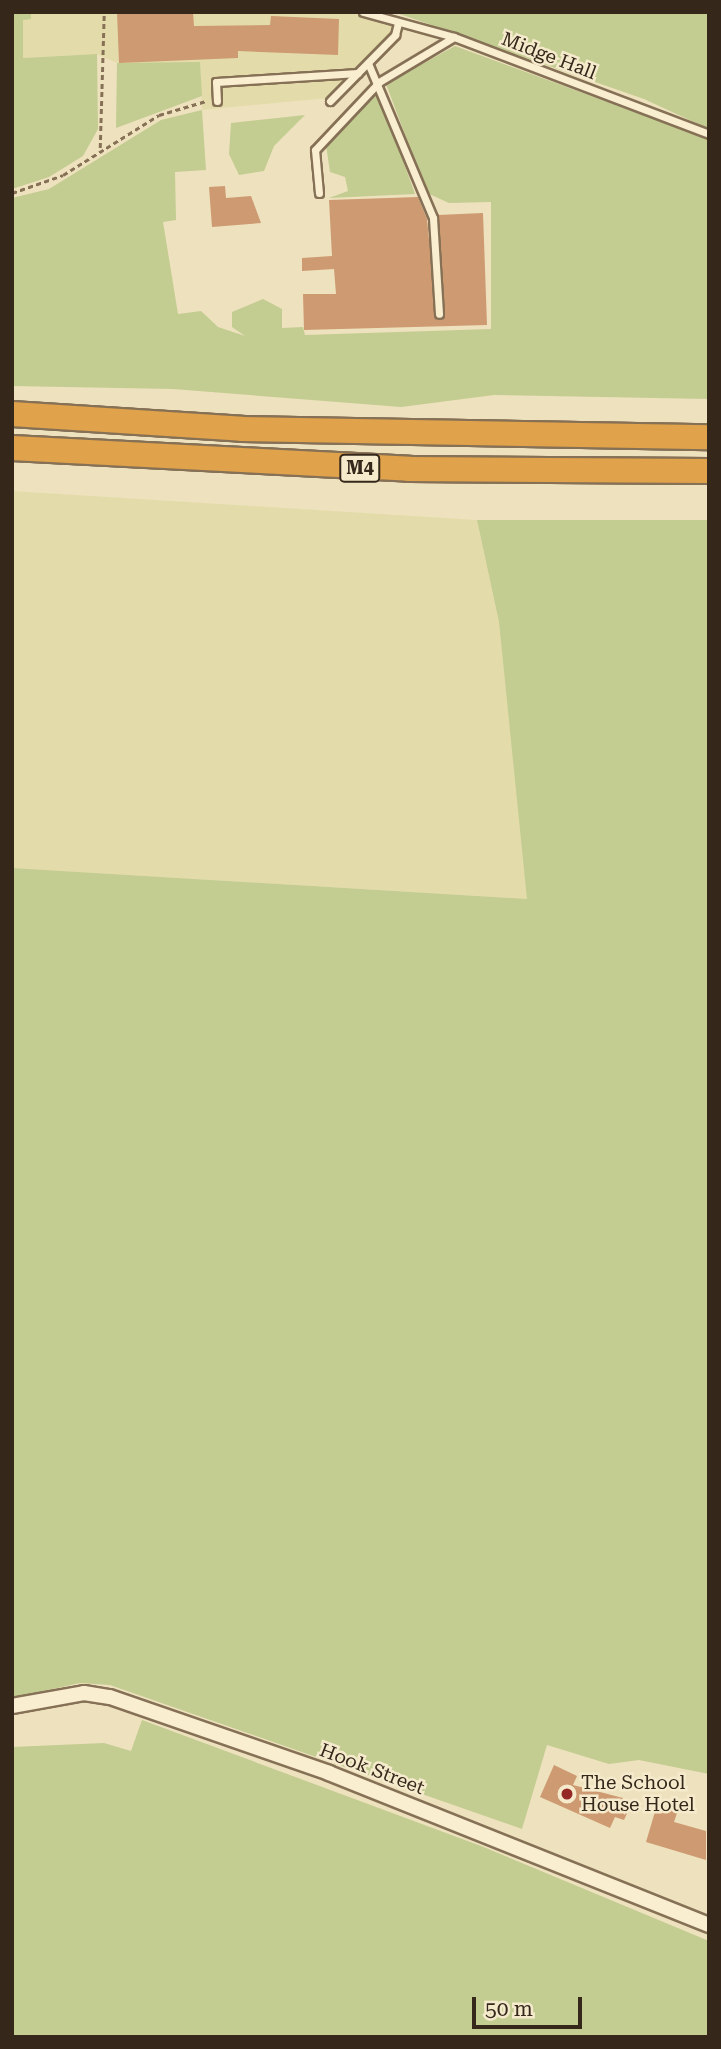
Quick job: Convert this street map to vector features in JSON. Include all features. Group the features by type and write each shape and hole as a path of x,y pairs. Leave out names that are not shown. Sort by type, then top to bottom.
{"highway":[{"name":"M4","path":"12,414 242,429 709,438"},
{"name":"M4","path":"12,448 382,468 709,471"}],"street":[{"name":"Hook Street","path":"12,1706 84,1693 110,1697 341,1778 709,1925"}],"lane":[{"name":"Midge Hall","path":"363,12 454,37 709,134"},
{"path":"330,101 368,63 398,23"},
{"path":"319,194 316,150 380,82 454,37"},
{"path":"368,63 380,82 433,218 439,314"},
{"path":"218,101 216,82 358,73"}],"path":[{"path":"100,148 104,12"},
{"path":"12,193 63,175 100,148 159,115 218,101"}],"shaded area":[{"path":"31,12 394,12 391,36 328,98 202,110 200,62 122,65 97,54 22,58 23,19 31,19"},
{"path":"12,491 477,520 499,622 528,899 12,868"}],"green space":[{"path":"12,12 31,12 31,19 23,20 23,58 97,54 98,129 83,156 49,177 12,189"},
{"path":"394,12 709,12 709,129 644,99"},
{"path":"455,46 709,139 709,399 494,395 401,407 173,389 12,386 12,198 49,189 161,120 202,110 206,170 175,172 176,220 163,222 178,314 201,311 218,327 245,336 232,327 232,312 263,299 282,309 282,328 303,327 305,335 491,329 491,202 449,203 427,193 386,84"},
{"path":"200,62 202,96 116,128 117,63"},
{"path":"378,91 415,194 329,198 348,191 345,177 330,172 326,145"},
{"path":"305,115 274,146 264,171 239,175 229,154 231,123"},
{"path":"477,520 709,520 709,1774 639,1760 609,1764 547,1745 522,1829 110,1685 80,1683 12,1698 12,868 527,899 499,622"},
{"path":"142,1720 481,1846 709,1941 709,2037 12,2037 12,1747 104,1743 131,1751"}],"building":[{"path":"117,12 193,12 194,26 270,25 271,16 339,19 338,55 238,51 238,58 119,63"},
{"path":"225,186 226,198 251,196 261,223 212,227 209,187"},
{"path":"418,197 427,219 437,320 445,314 438,215 483,213 487,325 304,330 303,294 336,294 334,269 302,271 302,258 332,256 329,200"},
{"name":"The School House Hotel","path":"554,1765 577,1776 573,1785 623,1798 620,1805 629,1809 624,1820 615,1817 610,1828 540,1797"},
{"path":"657,1805 678,1810 674,1822 706,1831 706,1860 646,1842"}],"place":[{"name":"The School House Hotel","path":"567,1794"}]}
